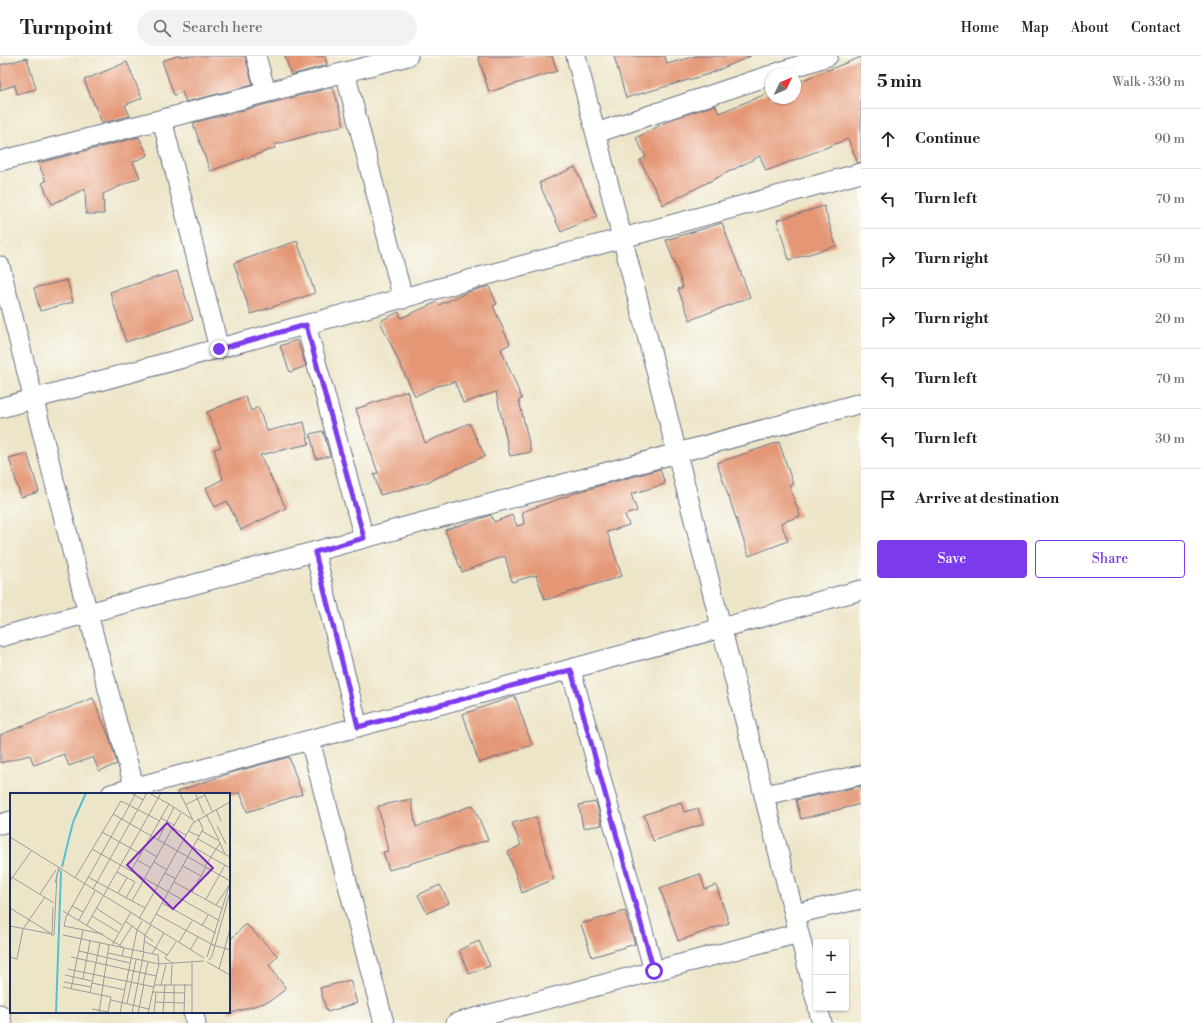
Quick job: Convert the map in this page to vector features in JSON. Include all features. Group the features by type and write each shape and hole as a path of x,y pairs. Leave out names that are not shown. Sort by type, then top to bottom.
{"street":[{"path":"256,56 266,92"},
{"path":"0,161 408,56"},
{"path":"576,56 813,988"},
{"path":"792,68 828,56"},
{"path":"345,72 403,299"},
{"path":"596,133 765,77"},
{"path":"162,119 219,349"},
{"path":"0,408 622,240 861,173"},
{"path":"0,266 88,614 135,791"},
{"path":"306,325 364,538"},
{"path":"0,637 861,403"},
{"path":"315,552 358,727"},
{"path":"119,793 135,791 310,740 861,590"},
{"path":"571,670 654,971"},
{"path":"310,740 384,1023"},
{"path":"764,795 861,775"},
{"path":"0,824 10,821"},
{"path":"794,914 861,900"},
{"path":"456,1023 799,933"},
{"path":"819,1011 822,1023"},
{"path":"193,1013 196,1023"},
{"path":"0,1014 2,1023"}],"building":[{"path":"177,56 245,56 253,85 186,102 182,92 174,95 162,61"},
{"path":"285,56 325,56 327,65 291,75"},
{"path":"478,56 552,56 557,71 489,92"},
{"path":"614,56 665,56 667,64 695,56 751,56 709,74 626,98"},
{"path":"861,57 861,162 858,163 848,139 766,171 760,156 663,205 640,160 646,157 636,138 672,119 715,105 719,113 765,94 765,104 801,104 801,81"},
{"path":"27,58 36,89 17,94 15,85 0,90 0,65"},
{"path":"127,62 142,98 125,105 130,116 102,123 84,80"},
{"path":"333,87 344,125 274,145 275,148 210,171 193,123"},
{"path":"139,137 148,155 133,162 140,177 103,194 104,214 86,214 85,189 52,204 42,183 46,181 38,163"},
{"path":"575,167 597,216 561,232 539,183"},
{"path":"824,206 836,246 789,260 777,220"},
{"path":"722,223 750,297 690,320 678,289 683,287 666,240"},
{"path":"297,241 315,293 251,314 234,263"},
{"path":"177,271 193,320 126,342 110,292"},
{"path":"67,280 73,302 40,311 34,288"},
{"path":"489,286 497,304 493,306 510,344 501,349 522,399 519,400 531,452 510,456 496,392 463,403 455,382 437,386 415,396 380,321 399,312 401,318 437,302 439,305 468,292"},
{"path":"297,340 306,366 290,372 280,346"},
{"path":"407,391 425,443 469,423 485,456 425,483 380,495 374,474 378,473 356,409"},
{"path":"245,396 251,411 258,407 267,431 304,422 309,444 260,455 286,508 241,530 227,501 215,507 206,488 223,479 214,449 221,447 207,412"},
{"path":"323,431 330,456 316,459 310,434"},
{"path":"779,442 793,484 789,485 800,516 781,523 788,541 749,556 717,463"},
{"path":"27,453 39,492 21,497 9,458"},
{"path":"660,469 665,484 631,494 637,511 625,515 629,525 607,532 622,576 545,600 536,575 512,582 505,556 462,572 445,530 491,515 494,522 512,515 517,526 524,524 522,512 581,491"},
{"path":"515,696 532,745 479,763 463,714"},
{"path":"93,698 110,739 117,764 99,771 93,757 69,766 64,754 34,765 30,755 0,763 0,735"},
{"path":"289,757 302,794 247,812 240,792 235,794 179,793 178,791 234,772"},
{"path":"861,786 861,804 801,819 796,800"},
{"path":"411,799 416,827 473,805 488,840 389,870 383,852 388,851 378,806"},
{"path":"596,802 602,825 583,828 579,805"},
{"path":"681,802 684,812 698,808 703,824 653,841 644,815"},
{"path":"536,817 554,879 522,893 508,852 521,845 512,823"},
{"path":"700,874 705,889 716,885 729,923 678,941 660,888"},
{"path":"440,885 449,903 427,913 418,895"},
{"path":"625,911 635,944 592,957 581,924"},
{"path":"246,924 278,956 269,965 286,989 270,1001 229,1014 230,940"},
{"path":"479,941 490,966 469,974 459,950"},
{"path":"350,980 357,1003 327,1012 320,988"}],"route":[{"path":"219,349 306,325 364,538 315,552 358,727 571,670 654,971"}]}
